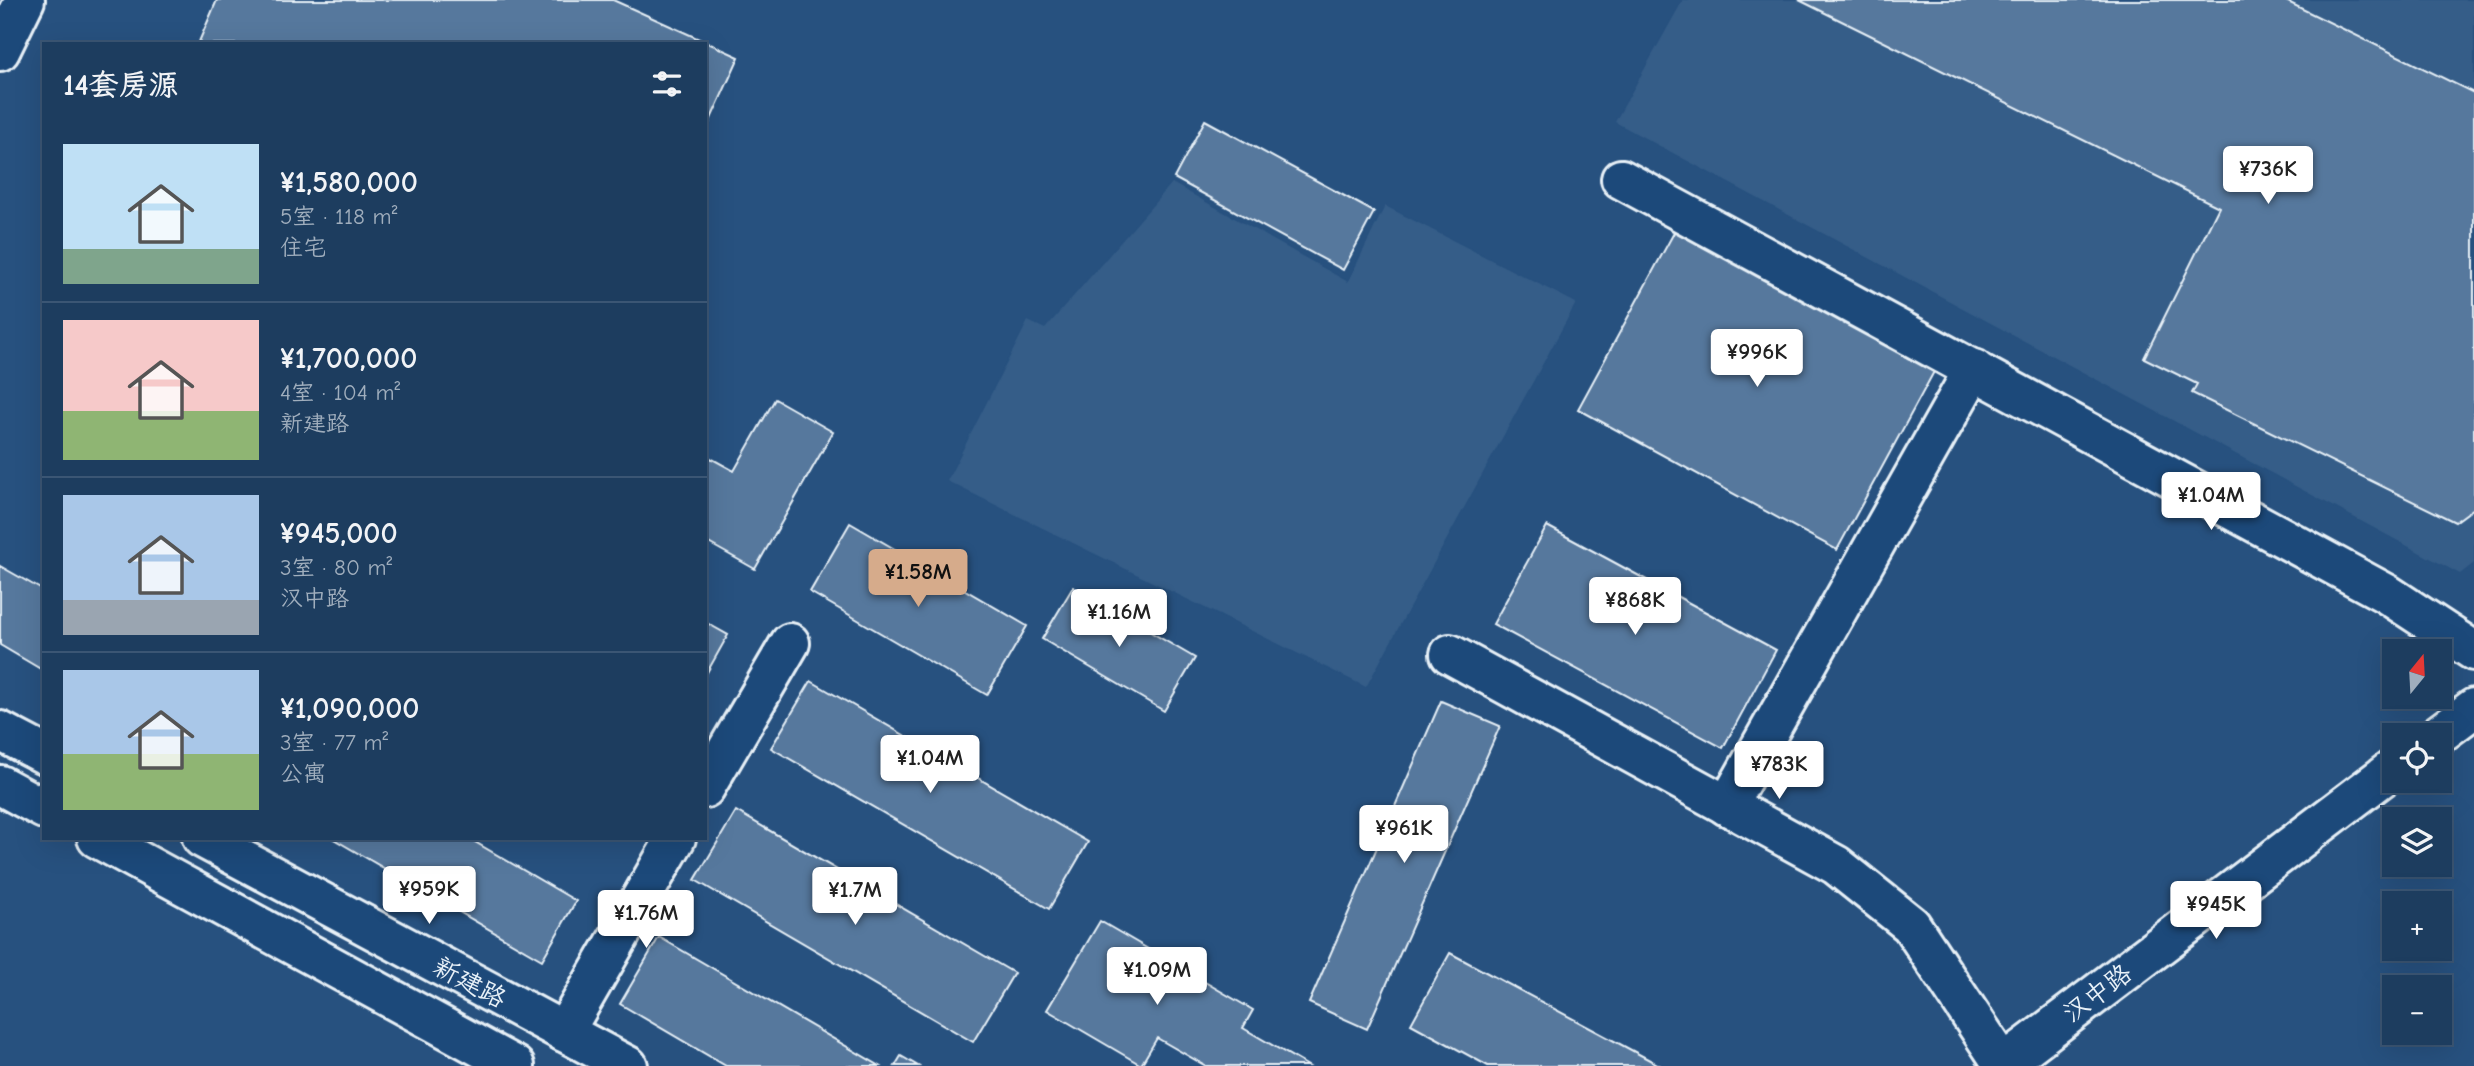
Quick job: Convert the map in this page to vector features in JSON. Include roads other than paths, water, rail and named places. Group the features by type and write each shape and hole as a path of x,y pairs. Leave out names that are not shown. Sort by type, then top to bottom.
{"street":[{"path":"0,51 25,0"},
{"path":"1621,179 2387,594 2474,651"},
{"path":"1727,806 1974,369"},
{"path":"707,785 790,643"},
{"path":"1450,654 1836,865 1911,925 2002,1065"},
{"path":"2452,724 2474,708"},
{"path":"0,730 42,753"},
{"name":"汉中路","path":"2002,1065 2382,777"},
{"path":"0,785 42,808"},
{"name":"新建路","path":"101,840 515,1066"},
{"name":"新建路","path":"206,840 628,1066"},
{"path":"564,1032 675,840"}]}
